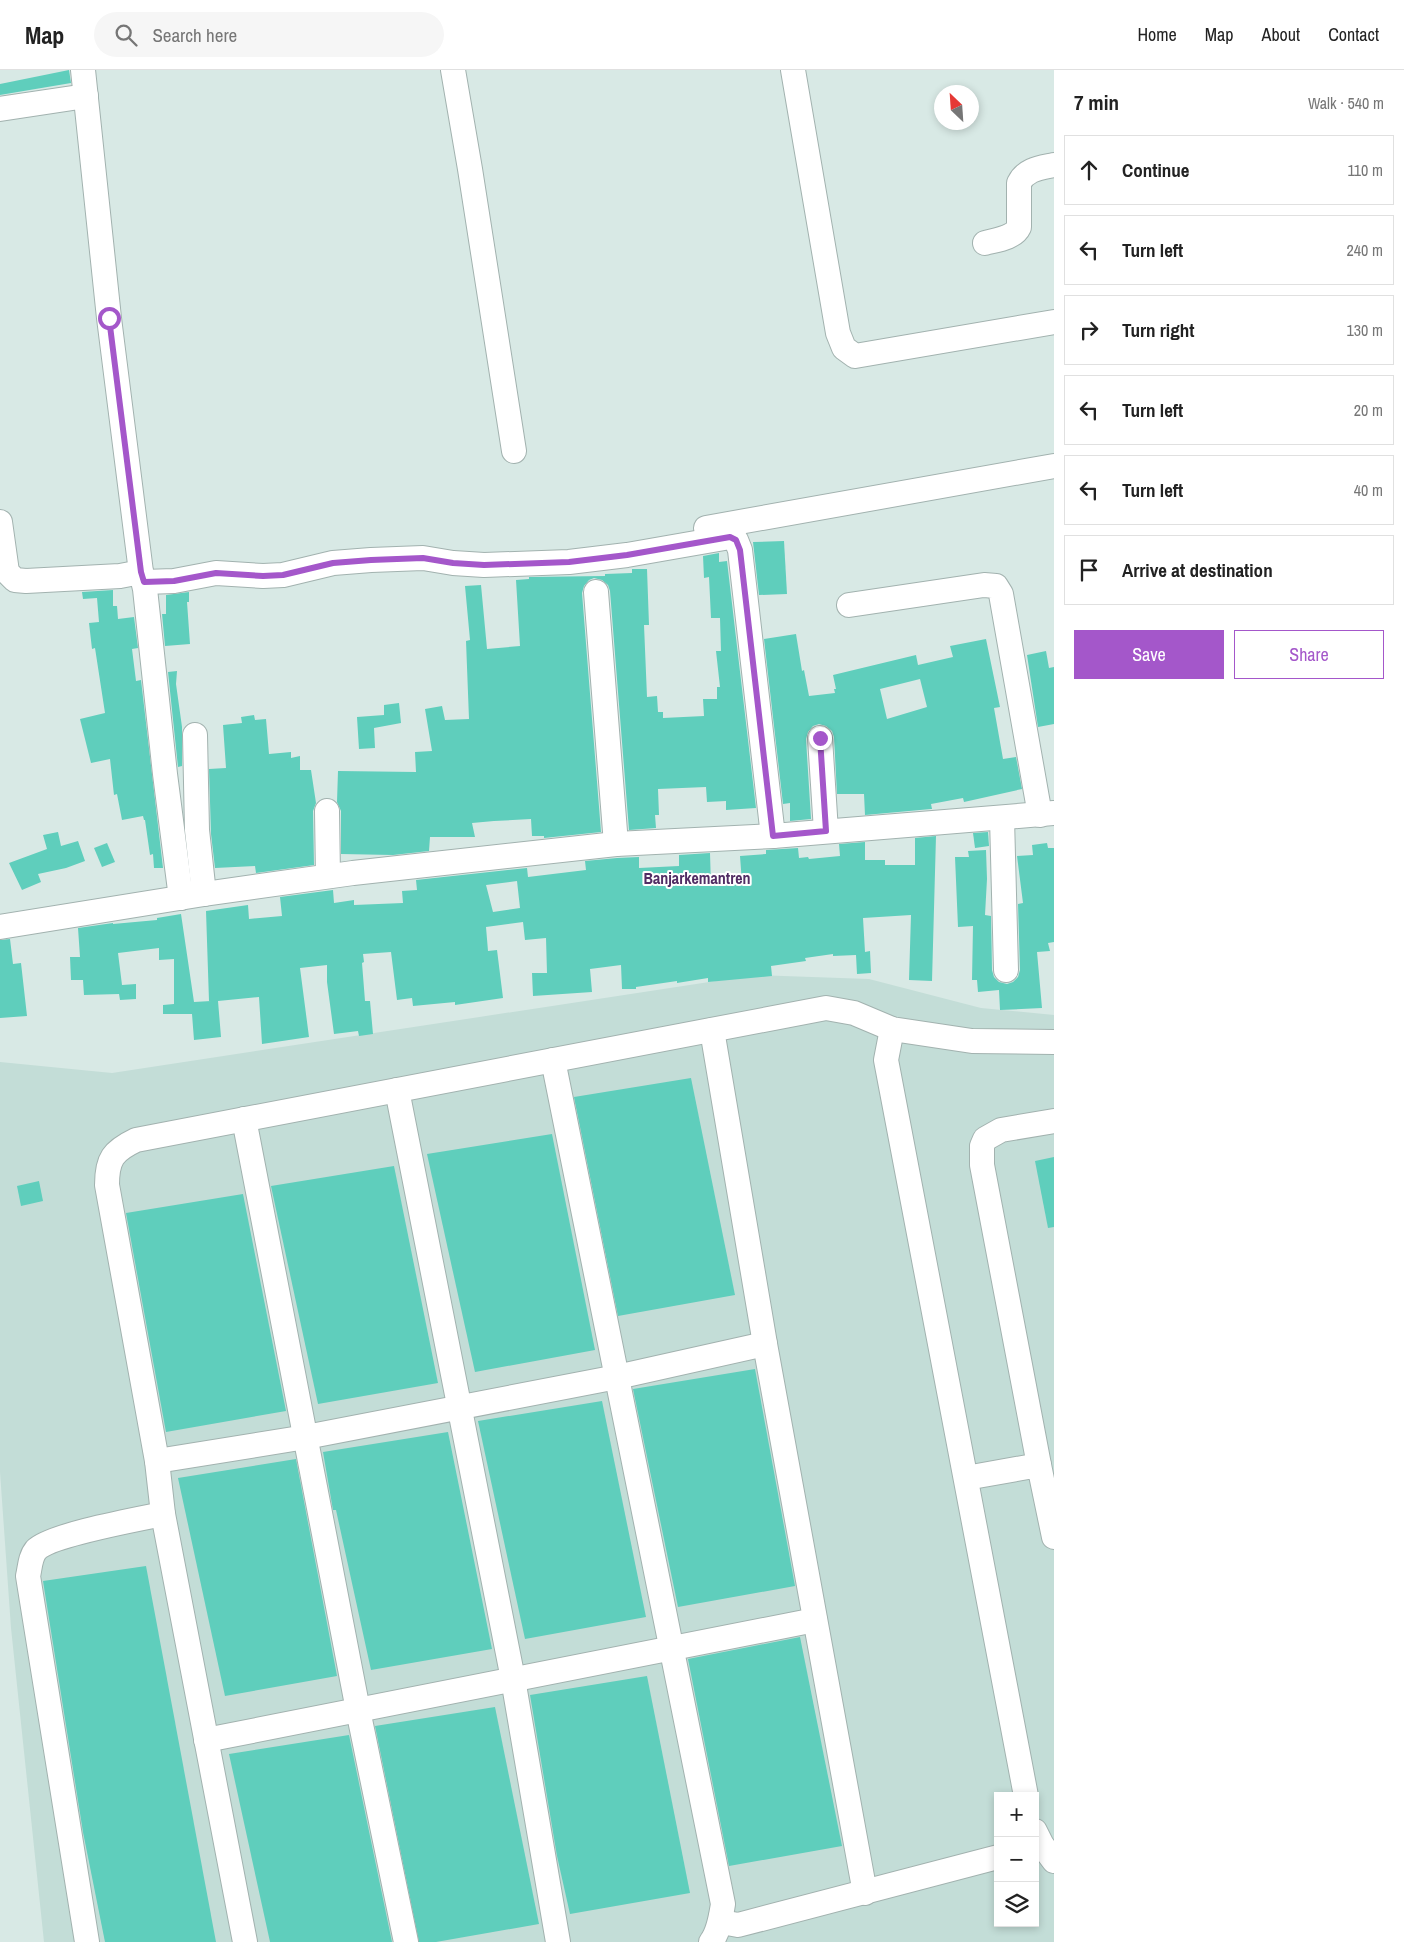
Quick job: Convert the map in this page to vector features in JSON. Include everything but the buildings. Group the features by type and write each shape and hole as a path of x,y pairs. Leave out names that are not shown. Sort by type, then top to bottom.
{"street":[{"path":"83,70 109,318 143,577 192,896"},
{"path":"453,70 514,451"},
{"path":"794,70 838,333 844,348 855,356 1054,322"},
{"path":"0,109 86,96"},
{"path":"985,243 1011,235 1017,231 1019,226 1021,179 1031,170 1054,165"},
{"path":"682,533 1054,466"},
{"path":"0,522 7,572 16,580 26,582 120,576 174,581 216,573 263,576 283,575 333,563 423,558 453,563 484,565 569,562 627,555 730,537 736,540 740,550 773,836"},
{"path":"0,927 328,876 616,844 773,836 1047,814 1001,594 996,586 984,585 849,605"},
{"path":"596,592 616,844"},
{"path":"192,896 197,830 195,735"},
{"path":"820,738 826,831"},
{"path":"327,811 328,876"},
{"path":"1002,818 1006,970"},
{"path":"245,1942 163,1514 157,1461 107,1185 107,1168 114,1154 136,1140 826,1008 854,1013 892,1029 972,1041 1054,1042"},
{"path":"892,1029 886,1060 1025,1792"},
{"path":"712,1030 765,1344 865,1893"},
{"path":"554,1060 723,1904 714,1938 710,1942"},
{"path":"398,1090 513,1679 558,1942"},
{"path":"244,1119 358,1710 406,1942"},
{"path":"1054,1121 1000,1130 985,1139 981,1154 1054,1537"},
{"path":"157,1461 306,1436 617,1378 765,1344"},
{"path":"966,1478 1039,1465"},
{"path":"87,1942 28,1576 30,1562 36,1550 55,1539 163,1514"},
{"path":"206,1740 815,1620"},
{"path":"721,1917 728,1923 738,1925 994,1858"}],"shaded area":[{"path":"755,975 869,979 981,1008 1054,1015 1054,1942 44,1942 11,1628 0,1472 0,1062 112,1073"}],"district":[{"name":"Banjarkemantren","path":"697,878"}],"route":[{"path":"109,318 141,572 144,582 174,581 216,573 263,576 283,575 333,563 371,560 423,558 453,563 484,565 569,562 627,555 730,537 736,540 740,550 773,836 826,831 820,738"}]}
